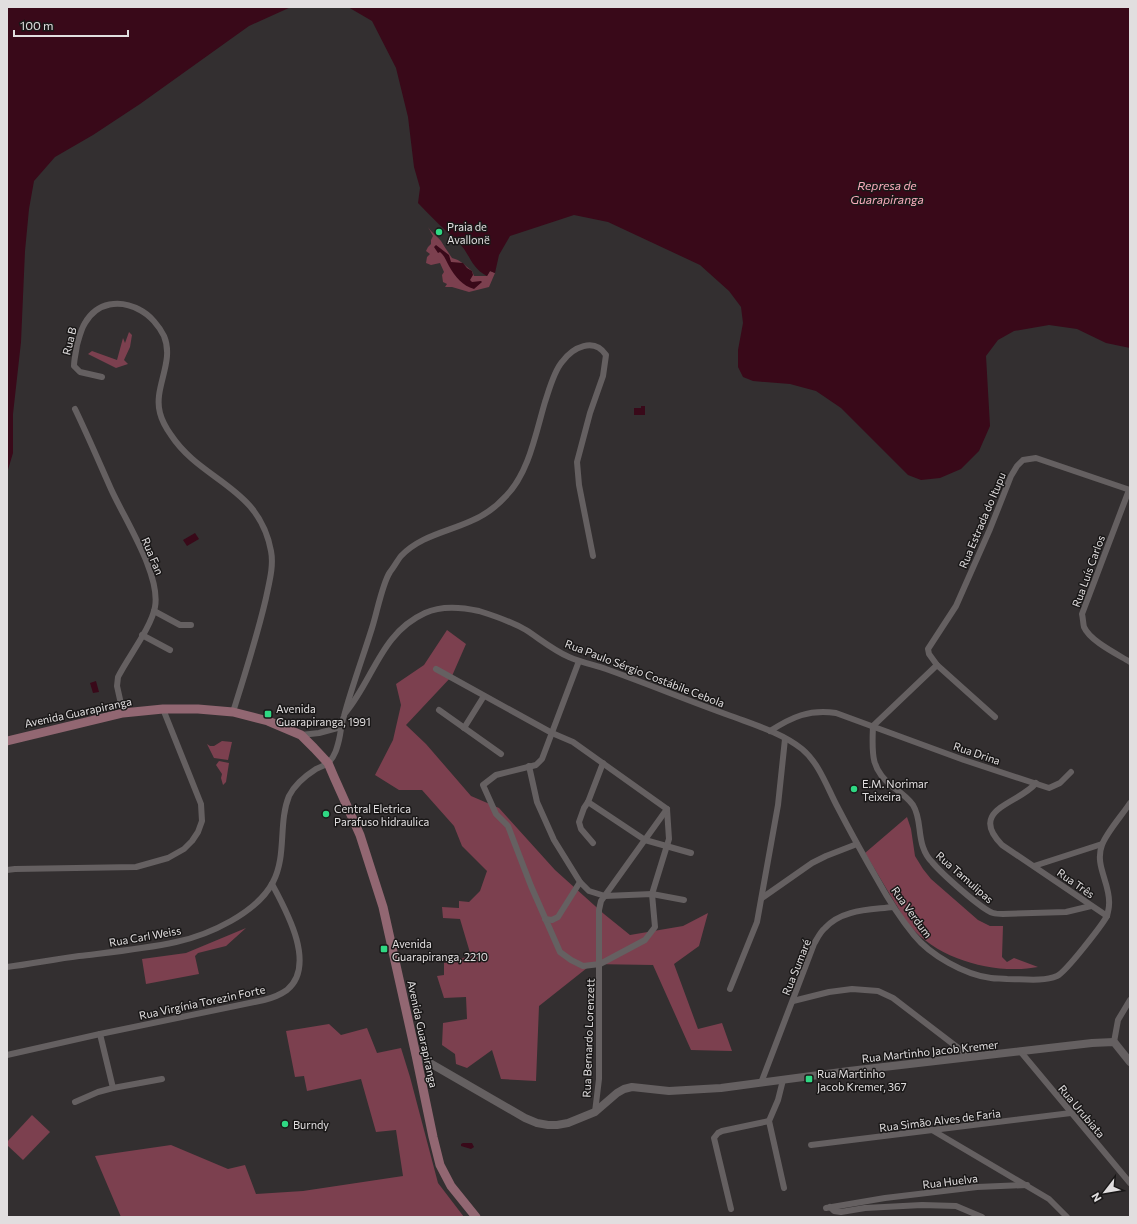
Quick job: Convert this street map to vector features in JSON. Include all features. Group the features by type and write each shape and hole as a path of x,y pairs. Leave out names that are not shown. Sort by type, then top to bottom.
{"main road":[{"name":"Avenida Guarapiranga","path":"7,741 122,713 163,709 198,709 233,712 268,721 301,735 328,763 360,835 383,907 416,1055 432,1137 440,1165 451,1186 476,1217"}],"street":[{"name":"Rua B","path":"102,377 80,372 74,366 79,338 84,323 103,306 121,303 133,306 147,314 157,325 164,336 168,348 159,399 160,412 165,426 189,457 242,497 255,512 267,534 272,552 271,576 261,621 233,712"},
{"path":"328,763 334,755 344,716 388,575 401,556 416,544 442,532 473,521 508,495 528,458 560,363 568,355 588,345 599,347 606,355 603,376 590,413 577,462 578,486 593,556"},
{"name":"Rua Fan","path":"75,409 111,490 148,564 156,592 154,611 149,623 118,677 117,686 122,713"},
{"name":"Rua Estrada do Itupu","path":"937,665 929,654 928,649 956,606 990,529 1011,476 1023,460 1036,458 1130,490"},
{"name":"Rua Luís Carlos","path":"1130,490 1082,614 1084,626 1088,634 1130,662"},
{"name":"Rua Paulo Sérgio Costábile Cebola","path":"344,716 355,701 390,640 407,624 425,613 451,607 467,608 484,612 514,624 527,631 544,644 571,658 602,668 770,731"},
{"path":"154,611 180,625 191,625"},
{"path":"142,635 170,650"},
{"path":"436,669 552,734 573,742 667,809 670,839 652,894 655,927 645,940 600,964 583,966 560,952 545,919 508,826 496,814 483,784 496,775 536,765 542,759 552,734 579,661"},
{"path":"770,731 796,716 819,712 836,713 873,726 937,665 995,717"},
{"path":"464,728 484,696"},
{"path":"7,870 136,867 168,858 184,849 192,841 202,822 201,804 163,709"},
{"path":"440,710 502,754"},
{"name":"Rua Drina","path":"873,726 964,760 1049,788 1052,788 1060,783 1071,772"},
{"name":"Rua Tamulipas","path":"873,726 872,751 877,770 886,782 913,804 918,819 922,845 926,855 936,867 978,903 994,913 1002,914 1066,912 1091,906"},
{"path":"301,735 319,733 341,727"},
{"name":"Rua Verdum","path":"770,731 802,749 817,767 857,844 893,907 915,937 929,950 963,970 989,978 1031,979 1046,978 1058,975 1069,966 1106,916"},
{"path":"730,988 757,922 778,805 785,739"},
{"name":"Rua Carl Weiss","path":"7,967 178,942 218,928 237,918 261,899 272,884 277,873 281,858 286,804 291,792 300,780 328,763"},
{"path":"593,843 581,829 579,822 603,763"},
{"path":"529,766 537,802 554,840 580,882 589,891 605,896 652,894 684,900"},
{"name":"Rua Três","path":"1036,783 1024,794 996,810 991,822 992,831 1002,845 1106,916"},
{"path":"588,802 645,840 690,853"},
{"path":"1106,916 1109,905 1108,894 1100,862 1102,844 1130,803"},
{"name":"Rua Bernardo Lorenzett","path":"595,1112 599,1078 599,910 601,901 667,809"},
{"path":"762,898 812,863 857,844"},
{"path":"1034,866 1102,844"},
{"path":"545,919 552,920 558,917 580,882"},
{"name":"Rua Virgínia Torezin Forte","path":"7,1055 264,1000 287,990 297,974 299,951 289,916 272,884"},
{"name":"Rua Sumaré","path":"761,1083 814,944 825,928 842,916 859,911 893,907"},
{"path":"793,1001 830,992 852,989 878,991 893,998 970,1057"},
{"path":"1130,1000 1118,1020 1114,1042 1130,1062"},
{"path":"100,1034 114,1088"},
{"name":"Rua Martinho Jacob Kremer","path":"416,1055 525,1118 537,1123 548,1125 568,1123 595,1112 617,1094 632,1087 682,1091 761,1083 1020,1051 1114,1042"},
{"name":"Rua Urubiata","path":"1020,1051 1130,1183"},
{"path":"75,1102 98,1092 162,1078"},
{"path":"783,1080 778,1100 769,1121 784,1188"},
{"name":"Rua Simão Alves de Faria","path":"811,1145 1071,1114"},
{"path":"731,1209 714,1138 722,1131 769,1121"},
{"path":"932,1130 1050,1199 1067,1217"},
{"name":"Rua Huelva","path":"982,1217 956,1206 922,1205 865,1208 841,1212 828,1208 879,1199 978,1187 1027,1185"}],"shaded area":[{"path":"428,227 441,241 452,258 458,260 472,271 474,276 487,276 490,271 495,273 489,287 469,292 452,287 445,287 447,284 443,282 442,275 444,272 440,263 431,265 426,263 427,257 430,254 426,251 431,244 433,236"},
{"path":"129,332 132,335 130,347 124,360 128,364 116,368 88,354 92,351 117,360 123,338 125,343"},
{"path":"447,630 466,644 452,676 406,725 426,744 471,796 499,808 555,870 630,935 683,926 708,913 699,946 674,964 698,1029 722,1023 732,1051 691,1050 653,965 592,964 539,1006 536,1081 501,1079 492,1050 467,1068 456,1064 455,1054 442,1045 443,1023 467,1019 466,997 444,998 437,976 444,975 444,963 471,956 460,919 443,918 442,907 459,908 459,901 469,902 480,891 487,871 462,846 454,826 422,790 399,790 375,775 393,740 401,705 396,684 424,665"},
{"path":"222,741 232,742 228,760 214,758 207,744 214,746"},
{"path":"219,761 229,763 226,782 223,785 221,778 222,774 216,765"},
{"path":"907,817 911,829 915,856 931,879 978,920 990,926 1003,926 1002,957 1007,962 1014,958 1038,967 1004,969 986,967 969,962 936,948 922,938 908,924 865,853"},
{"path":"246,928 226,946 198,953 195,956 199,974 146,984 142,959 186,953"},
{"path":"329,1024 341,1035 367,1028 377,1053 401,1048 438,1183 464,1217 121,1217 95,1156 171,1145 228,1169 245,1165 256,1194 303,1191 403,1176 396,1130 376,1132 361,1079 307,1091 304,1076 295,1077 286,1031"},
{"path":"32,1115 50,1132 23,1160 7,1145 7,1142"}],"water":[{"path":"7,7 291,7 249,26 140,104 93,135 55,157 34,181 29,209 25,251 21,342 13,414 13,453 7,473"},
{"name":"Represa de Guarapiranga","path":"348,7 1130,7 1130,348 1106,343 1077,329 1049,325 1014,331 998,340 986,356 990,426 979,451 961,469 940,478 921,480 908,475 841,408 816,391 790,384 753,381 743,377 738,367 738,350 743,323 741,307 729,291 700,265 608,222 574,215 510,236 499,255 495,273 490,271 487,276 477,269 463,247 418,203 420,188 414,167 408,117 396,68 372,21"},
{"path":"436,245 449,255 451,262 463,263 472,271 473,275 470,280 472,282 482,282 474,289 463,283 454,274 443,255 440,252 438,253 434,247"},
{"path":"641,406 645,406 645,415 634,415 634,408 641,408"},
{"path":"195,533 199,539 187,546 183,540"},
{"path":"96,681 99,692 93,693 90,683"},
{"path":"463,1143 472,1143 474,1147 471,1149 461,1146"}],"place":[{"name":"Praia de Avallonë","path":"439,232"},
{"name":"Avenida Guarapiranga, 1991","path":"268,714"},
{"name":"E.M. Norimar Teixeira","path":"854,789"},
{"name":"Central Eletrica Parafuso hidraulica","path":"326,814"},
{"name":"Avenida Guarapiranga, 2210","path":"384,949"},
{"name":"Rua Martinho Jacob Kremer, 367","path":"809,1079"},
{"name":"Burndy","path":"285,1124"}]}
